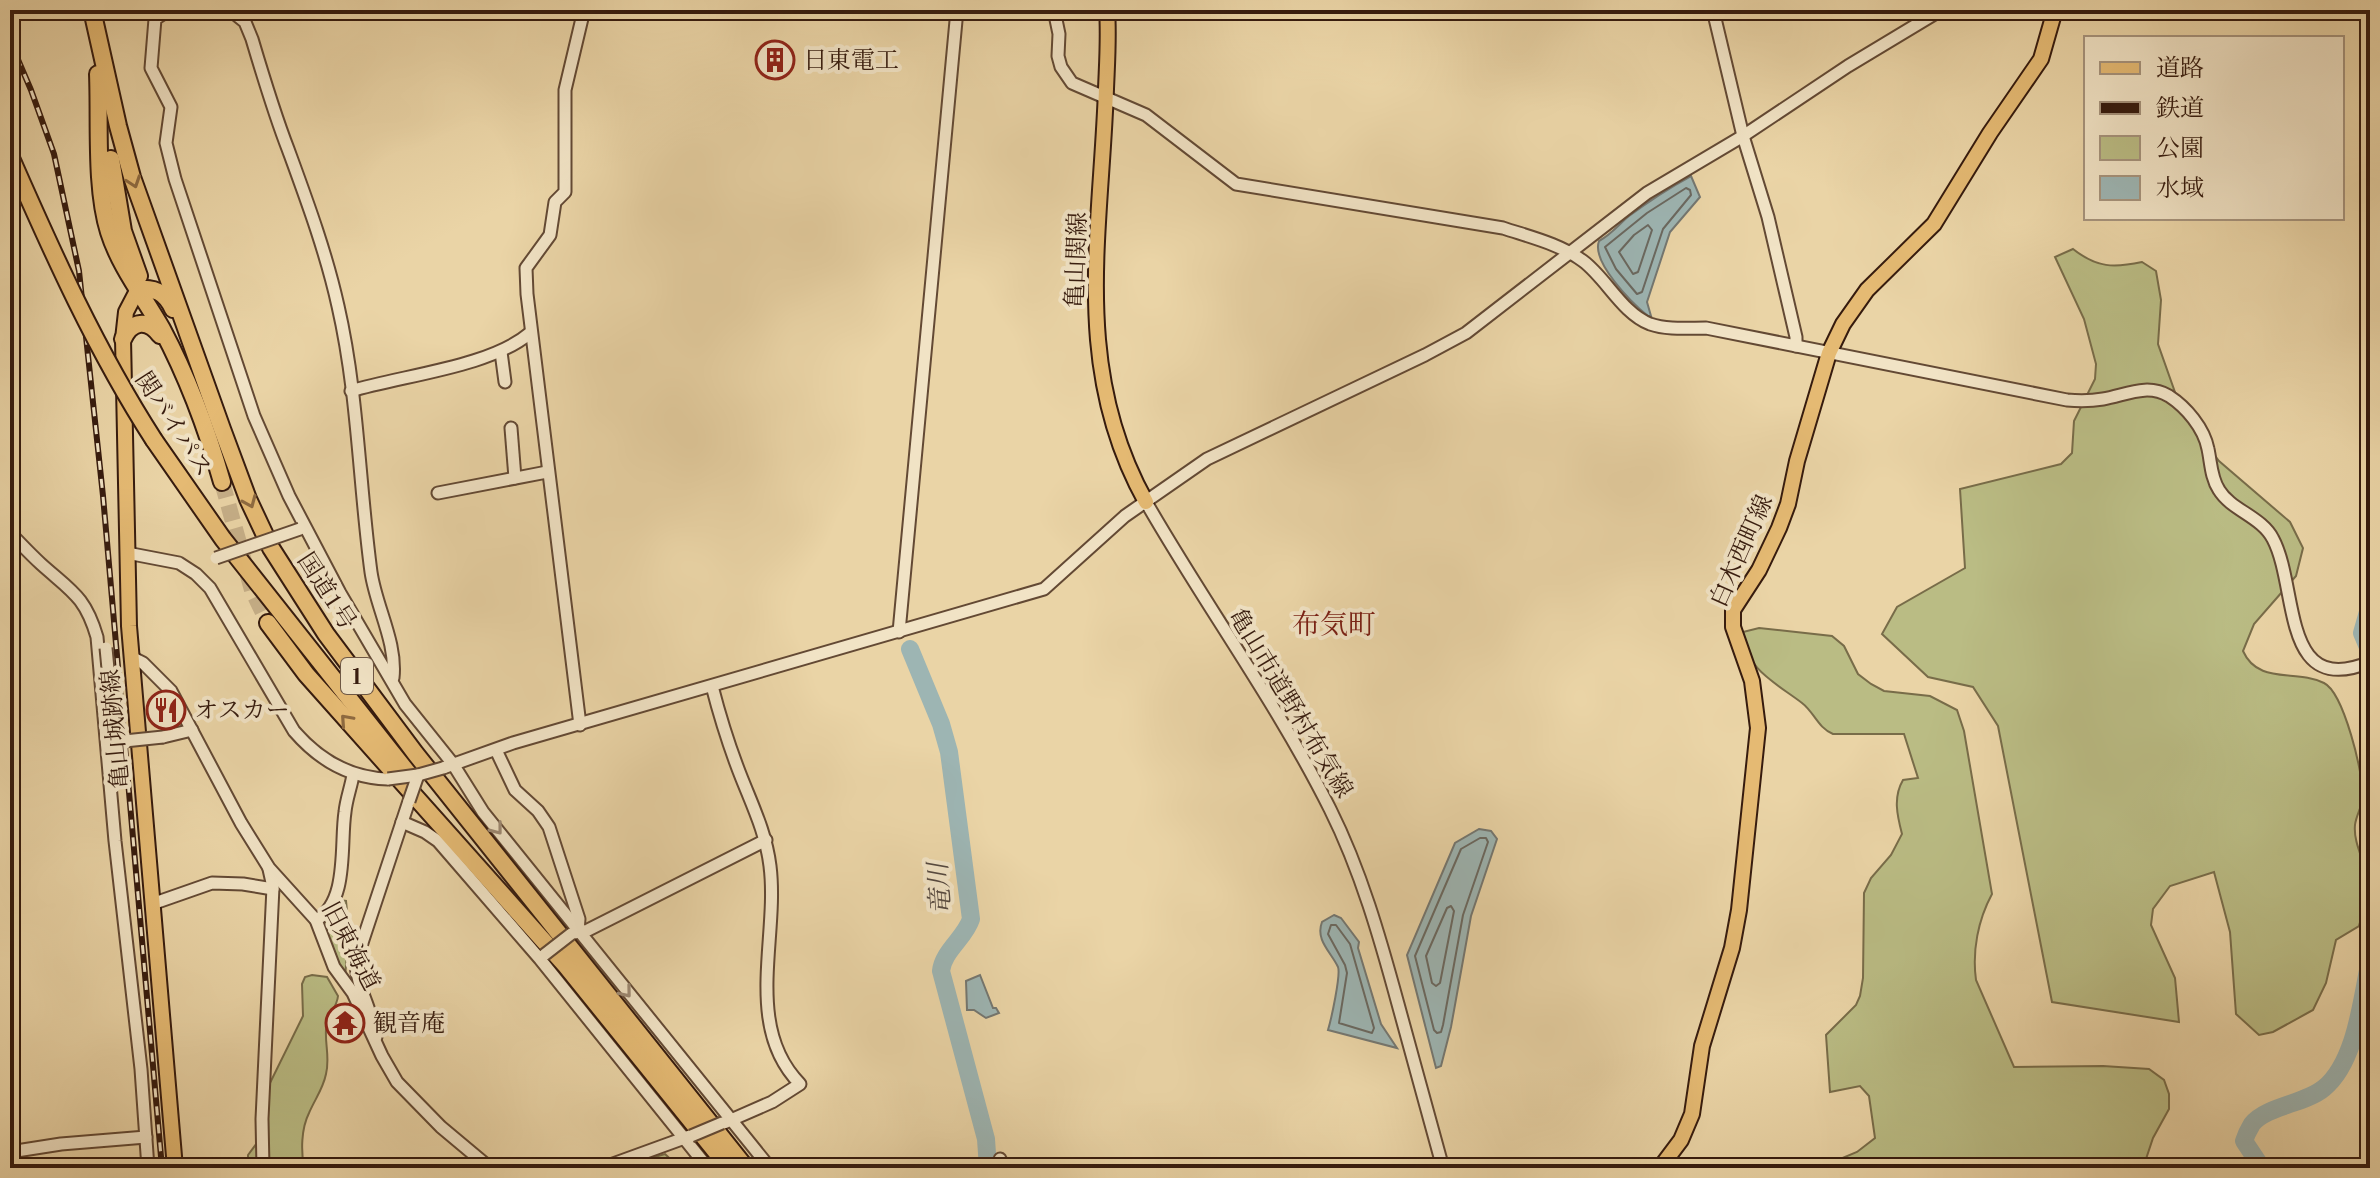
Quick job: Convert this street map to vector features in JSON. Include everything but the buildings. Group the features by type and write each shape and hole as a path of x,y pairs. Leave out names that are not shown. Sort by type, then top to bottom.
{"highway":[{"name":"国道1号","path":"94,17 132,177 259,524 298,592 367,690 531,901 746,1168"},
{"name":"国道1号","path":"94,17 106,217 115,247 172,349 194,397 222,482"},
{"path":"105,67 114,184 123,231 139,276 138,289 151,289 167,297 222,429"},
{"name":"関バイパス","path":"10,156 80,311 107,364 154,440 223,539 343,690"},
{"path":"123,339 134,325 152,325 194,397"},
{"name":"1","path":"268,623 306,674 566,966"},
{"name":"1","path":"343,690 531,901"},
{"name":"1","path":"343,690 729,1168"}],"main road":[{"name":"亀山関線","path":"1107,10 1106,99 1095,311 1099,366 1121,452 1146,502"},
{"name":"白木西町線","path":"1660,1168 1681,1140 1692,1114 1702,1046 1732,948 1739,910 1758,728 1752,681 1733,627 1733,610 1770,549 1784,516 1829,353 1851,310 1934,224 1990,133 2041,59 2055,10"},
{"name":"亀山城跡線","path":"138,289 126,312 123,339 131,657 175,1168"}],"street":[{"path":"169,10 155,19 151,61 155,80 171,107 166,143 175,179 254,416 302,528 405,704 448,766 574,933 726,1122 770,1168"},
{"path":"230,10 245,22 252,39 287,149 313,217 338,304 371,575 389,640 393,679"},
{"path":"580,725 530,333 526,268 550,235 555,202 565,192 565,90 584,10"},
{"path":"899,632 957,10"},
{"path":"1054,10 1059,34 1058,56 1066,76 1081,89 1146,115 1236,184 1503,228 1570,253 1586,263 1647,322 1672,327 1706,328 2067,400 2101,399 2140,390 2155,391 2170,397 2204,434 2213,476 2221,494 2262,526 2273,539 2298,633 2307,654 2331,670 2366,664"},
{"path":"1713,10 1743,136 1768,217 1796,346"},
{"path":"127,553 179,563 196,574 219,602 294,731 306,745 353,775 388,779 418,775 1044,589 1125,516 1207,459 1466,333 1647,193 1941,10"},
{"path":"351,391 477,361 516,345 530,333"},
{"path":"501,352 505,382"},
{"path":"511,428 515,478"},
{"path":"438,493 547,472"},
{"name":"亀山市道野村布気線","path":"1146,502 1187,574 1295,744 1331,810 1359,875 1384,954 1443,1168"},
{"path":"216,558 302,528"},
{"path":"10,533 42,565 77,593 106,648 115,742 163,737 192,730"},
{"path":"93,624 97,637 148,1168"},
{"name":"旧東海道","path":"131,657 143,663 171,691 241,823 269,868 316,920 334,967 353,993 387,1065 407,1095 490,1168"},
{"path":"602,1168 726,1122 772,1102 800,1084 777,1051 769,1027 772,901 766,840 733,754 712,686"},
{"path":"496,750 515,790 538,811 549,827 579,919 574,933"},
{"path":"316,920 325,915 335,896 342,864 345,810 353,775"},
{"path":"376,1042 374,1019 356,972 356,961 418,775"},
{"path":"402,822 438,841 542,957 688,1137 708,1168"},
{"path":"542,957 574,933 588,930 766,840"},
{"path":"263,1168 262,1119 273,889 269,868"},
{"path":"152,904 212,883 273,889"},
{"path":"10,1152 146,1137"}],"green space":[{"path":"2073,249 2098,263 2114,266 2142,262 2156,271 2161,300 2158,344 2182,412 2219,461 2290,522 2303,548 2296,576 2254,624 2243,651 2250,662 2268,672 2324,683 2339,702 2356,753 2363,796 2355,832 2368,884 2359,926 2336,940 2326,983 2313,1010 2273,1032 2259,1035 2236,1014 2230,932 2214,872 2170,886 2153,909 2151,925 2175,978 2179,1022 2052,1002 1998,726 1973,687 1928,677 1882,634 1897,607 1965,568 1960,489 2061,464 2072,453 2074,421 2095,379 2096,364 2084,319 2055,257"},
{"path":"1759,628 1832,636 1844,646 1858,674 1871,684 1884,691 1930,696 1957,710 1964,731 1992,894 1977,936 1976,980 2014,1067 2149,1069 2164,1080 2169,1094 2169,1109 2153,1138 2143,1168 1826,1168 1828,1164 1857,1152 1875,1138 1869,1096 1860,1086 1830,1092 1826,1035 1856,1005 1860,996 1864,893 1902,834 1897,806 1900,786 1903,780 1918,778 1904,734 1833,734 1802,703 1763,674 1749,656 1743,632"},
{"path":"339,900 346,901 349,932 345,977 332,954 323,924"},
{"path":"305,977 327,977 338,996 326,1025 328,1062 325,1079 304,1126 304,1168 248,1168 248,1155 268,1128 268,1087 303,1016 302,984"},
{"path":"665,1154 680,1168 616,1168"}],"water":[{"path":"1691,176 1700,197 1670,232 1647,302 1651,316 1648,316 1607,271 1598,250 1599,241 1644,205"},
{"path":"1479,829 1491,831 1497,839 1471,916 1451,1027 1441,1066 1436,1068 1407,955 1455,843"},
{"path":"1334,915 1341,918 1359,942 1358,948 1381,1024 1397,1048 1328,1030 1339,972 1322,940 1320,928 1322,922"},
{"path":"980,975 993,1008 999,1013 986,1018 974,1010 967,1010 966,981"}],"waterway":[{"path":"2370,605 2362,633 2370,652"},
{"name":"竜川","path":"910,649 941,724 949,752 971,919 946,957 941,971 986,1139 988,1168"},
{"path":"2262,1168 2244,1141 2252,1124 2266,1113 2316,1093 2335,1077 2351,1046 2370,960"}],"tunnel":[{"path":"222,482 252,590 268,623"}],"railway":[{"path":"10,41 54,154 79,271 103,496 162,1168"}],"place":[{"name":"日東電工","path":"775,60"},
{"name":"オスカー","path":"166,710"},
{"name":"観音庵","path":"345,1023"}],"district":[{"name":"布気町","path":"1334,624"}]}
